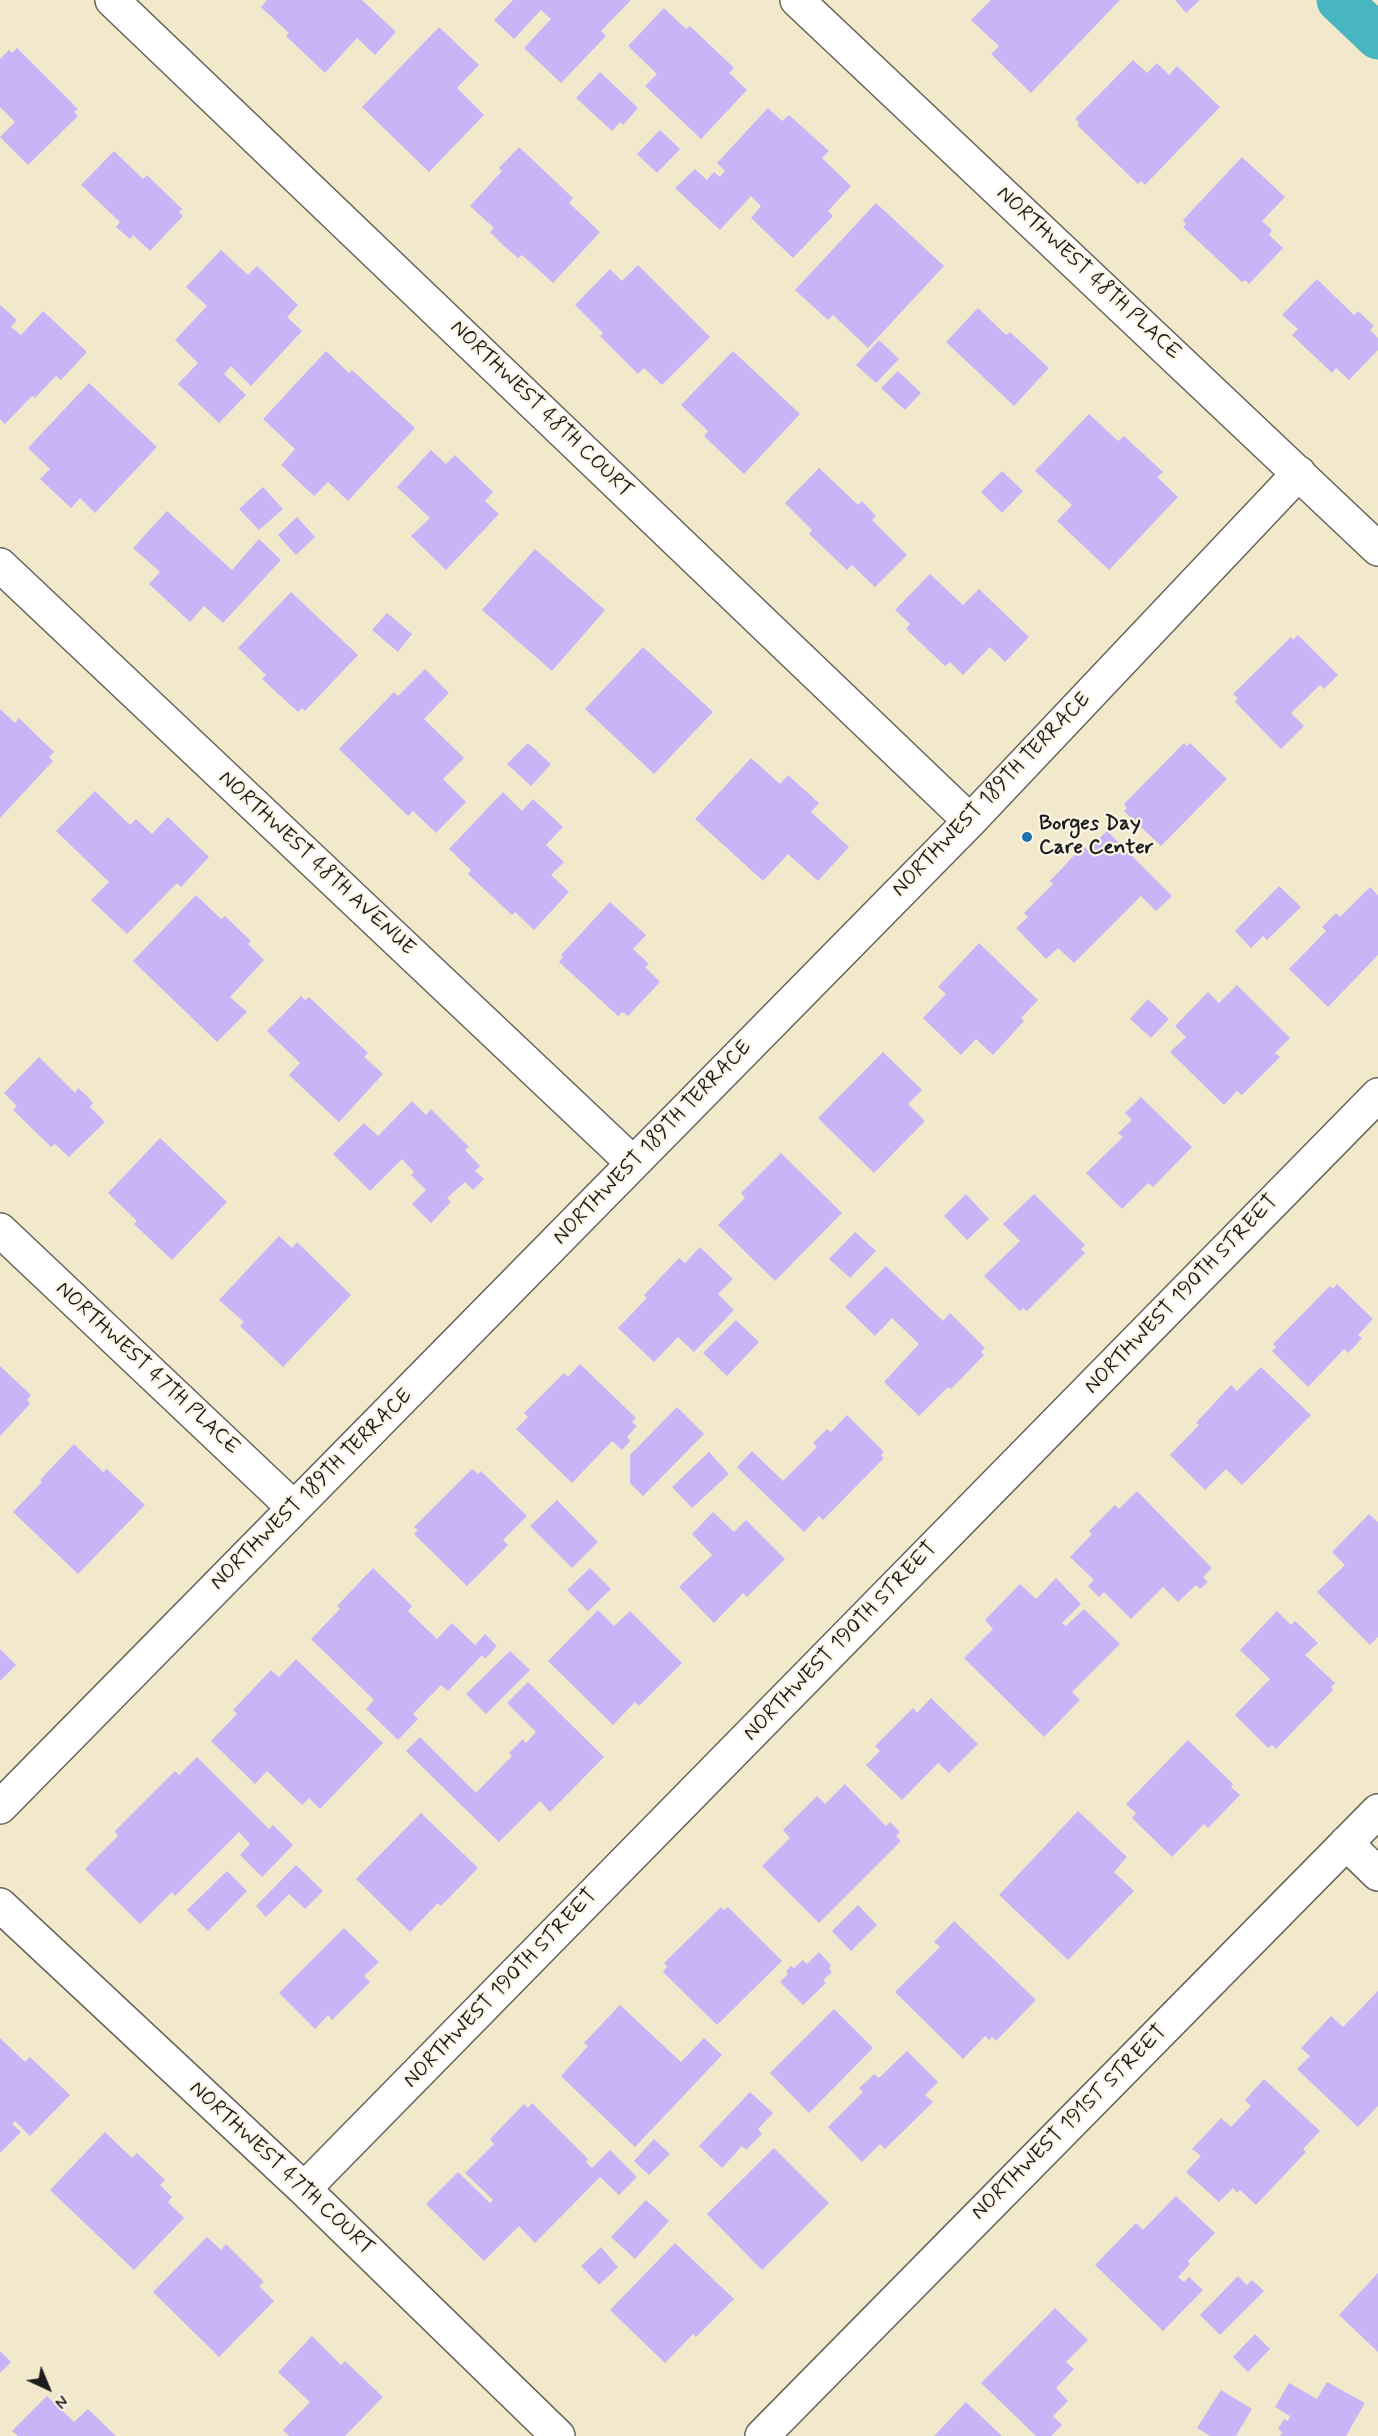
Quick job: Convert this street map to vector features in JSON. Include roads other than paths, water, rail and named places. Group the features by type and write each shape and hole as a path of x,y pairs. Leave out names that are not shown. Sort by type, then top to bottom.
{"street":[{"name":"NORTHWEST 48TH COURT","path":"112,0 969,821"},
{"name":"NORTHWEST 48TH PLACE","path":"797,0 1378,549"},
{"name":"NORTHWEST 189TH TERRACE","path":"0,1807 969,821 1299,473"},
{"name":"NORTHWEST 48TH AVENUE","path":"0,565 633,1163"},
{"name":"NORTHWEST 190TH STREET","path":"304,2189 1378,1095"},
{"name":"NORTHWEST 47TH PLACE","path":"0,1230 294,1508"},
{"name":"NORTHWEST 191ST STREET","path":"762,2436 1378,1810"},
{"path":"1346,1844 1378,1874"},
{"name":"NORTHWEST 47TH COURT","path":"0,1905 304,2189 558,2436"}],"waterway":[{"path":"1339,0 1378,37"}],"place":[{"name":"Borges Day Care Center","path":"1027,837"}]}
